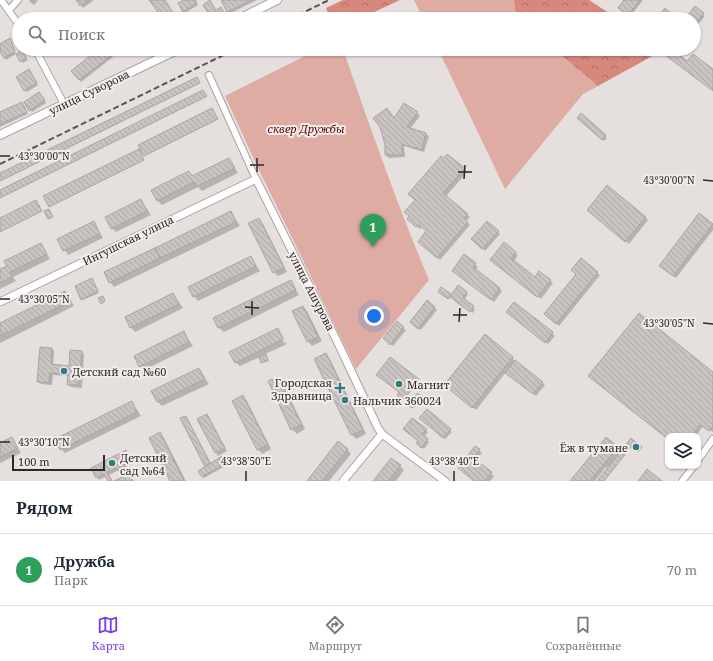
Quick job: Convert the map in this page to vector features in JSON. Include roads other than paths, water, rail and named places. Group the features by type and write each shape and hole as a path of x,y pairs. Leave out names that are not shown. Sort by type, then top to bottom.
{"main road":[{"path":"253,12 277,0"},
{"name":"улица Суворова","path":"0,135 164,56"}],"street":[{"path":"1,0 12,14"},
{"path":"9,10 18,0"},
{"path":"39,56 64,104"},
{"name":"улица Ашурова","path":"209,75 256,179 337,341 378,428 382,434 445,481"},
{"name":"Ингушская улица","path":"0,302 256,179"},
{"path":"343,481 382,434"},
{"path":"701,456 713,439"},
{"path":"682,481 692,469"}],"railway":[{"path":"304,12 329,0"},
{"path":"0,164 222,56"}],"place":[{"name":"Дружба","path":"373,247"},
{"name":"Детский сад №60","path":"64,371"},
{"name":"Магнит","path":"399,384"},
{"name":"Городская Здравница","path":"340,388"},
{"name":"Нальчик 360024","path":"345,400"},
{"name":"Ёж в тумане","path":"636,447"},
{"name":"Детский сад №64","path":"112,463"}],"park label":[{"name":"сквер Дружбы","path":"306,128"}]}
